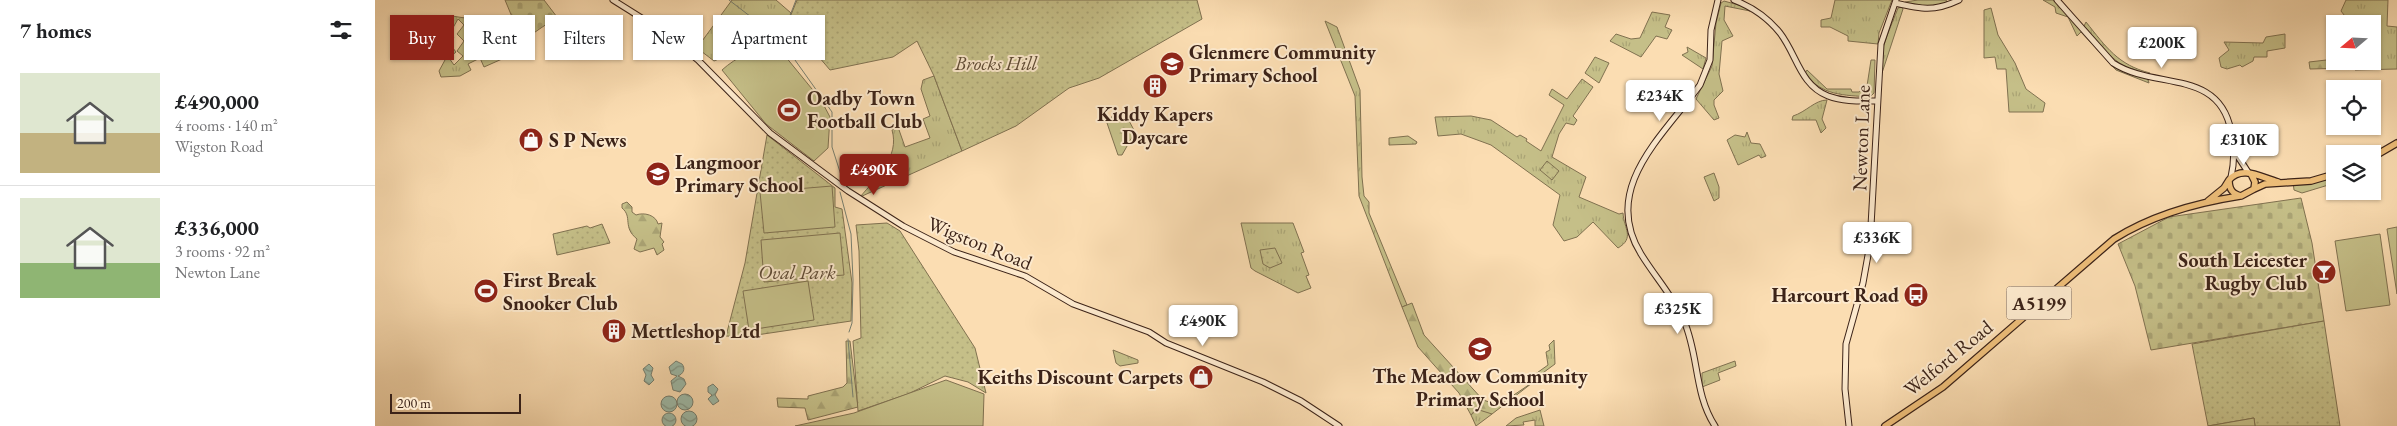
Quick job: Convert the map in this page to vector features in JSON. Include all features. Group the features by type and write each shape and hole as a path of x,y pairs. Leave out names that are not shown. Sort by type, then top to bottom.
{"main road":[{"path":"2381,152 2397,143"},
{"path":"2277,182 2249,173 2235,173 2230,178 2232,192 2240,196 2254,189 2277,182 2311,181 2326,177"},
{"path":"2249,173 2255,182 2254,189"},
{"name":"Welford Road","path":"2204,203 2215,197 2230,178"},
{"name":"Welford Road","path":"1885,426 1943,387 2114,239 2142,223 2169,212 2240,196"}],"street":[{"name":"Wigston Road","path":"613,0 664,32 698,60 770,134 871,206 924,238 954,252 1025,276 1054,291 1073,304 1149,332 1166,343 1263,382 1301,401 1339,426"},
{"path":"1715,426 1701,395 1685,322 1660,278 1641,255 1633,236 1627,210 1627,197 1637,171 1700,85 1711,52 1711,30 1718,0"},
{"path":"1734,0 1755,11 1775,27 1791,51 1799,70 1819,92 1844,100 1877,101"},
{"path":"1896,1 1919,9 1930,9 1959,0"},
{"path":"2057,0 2113,62 2123,69 2146,77 2189,85 2218,101 2229,121 2235,152 2230,178"},
{"name":"Newton Lane","path":"1849,426 1845,389 1845,358 1850,324 1863,284 1870,244 1881,44 1896,1"},
{"path":"2235,152 2249,173"}],"green space":[{"path":"505,0 544,0 555,15 545,15 545,25 535,32 535,15 511,15"},
{"path":"732,0 776,0 791,13 790,15 721,15"},
{"name":"Brocks Hill","path":"797,0 1197,0 1202,19 1099,78 1069,88 1016,126 962,151 934,76 917,41 893,57 830,70 822,60 825,60 825,15 791,15"},
{"path":"1835,0 1892,0 1879,33 1878,44 1848,41 1848,36 1830,27 1821,27 1821,20 1831,18"},
{"path":"1946,0 1948,4 1930,9 1904,5 1905,2"},
{"path":"2043,0 2057,0 2101,51 2123,69 2122,72 2124,70 2148,79 2149,83 2116,70 2081,32 2077,36 2068,17 2056,13 2055,7"},
{"path":"2346,0 2388,0 2387,26 2397,27 2397,69 2381,69 2381,15 2344,15 2341,11"},
{"path":"1724,1 1742,6 1750,11 1725,6 1724,20 1733,36 1722,41 1719,74 1723,91 1714,100 1719,118 1714,120 1696,99 1712,66 1716,23 1721,3"},
{"path":"1902,7 1903,9 1882,73 1880,60 1885,41 1898,8"},
{"path":"1991,8 1998,35 2015,63 2026,89 2045,103 2043,112 2009,112 2006,69 1997,69 1995,57 1984,58 1984,10"},
{"path":"1652,12 1670,15 1665,27 1672,30 1667,39 1656,36 1641,57 1610,41 1616,34 1631,39 1640,38"},
{"path":"454,16 464,18 464,25 458,19 454,26"},
{"path":"1325,21 1337,27 1360,90 1364,196 1369,202 1369,213 1407,305 1402,307 1359,196 1355,96"},
{"path":"2086,22 2121,60 2139,70 2150,73 2149,75 2119,63 2098,43 2084,26"},
{"path":"464,25 464,41 457,34"},
{"path":"713,26 713,60 716,60 714,61 703,53 703,40"},
{"path":"2285,34 2285,48 2267,51 2267,57 2254,57 2253,61 2242,67 2240,65 2227,69 2221,67 2219,58 2229,50 2224,42 2263,43 2266,37"},
{"path":"464,41 464,60 476,60 468,64 471,70 460,76 441,77 439,71 445,60 450,60 454,65 463,56 457,51"},
{"path":"1687,47 1706,58 1703,69 1682,55 1688,52"},
{"path":"1595,57 1609,63 1599,83 1585,73"},
{"path":"481,60 500,60 484,67"},
{"name":"Oadby Town Football Club","path":"788,60 821,100 830,117 828,148 814,161 766,124 722,70 733,61"},
{"path":"1871,60 1875,60 1874,93 1870,97 1834,93 1818,86 1805,73 1807,70 1827,89 1851,89 1852,92 1859,92 1867,86"},
{"path":"2326,60 2326,69 2310,69 2309,62"},
{"path":"934,76 962,151 860,197 879,175 890,158 894,140 892,130 898,127 905,147 930,138 923,119 930,116 921,89 923,80"},
{"path":"1582,79 1593,87 1573,116 1577,120 1574,125 1566,123 1559,134 1552,157 1586,177 1579,197 1619,214 1623,213 1627,237 1626,241 1618,248 1593,222 1577,237 1564,241 1553,225 1560,195 1491,145 1461,134 1438,136 1435,117 1471,116 1491,120 1517,137 1520,135 1527,139 1526,141 1541,151 1564,105 1549,95 1552,89 1567,99"},
{"path":"1827,100 1822,119 1826,128 1821,133 1816,120 1792,120 1793,116 1818,102"},
{"path":"1111,117 1127,117 1135,132 1122,155 1118,155 1107,123"},
{"path":"1747,132 1751,143 1760,144 1766,156 1761,158 1759,155 1738,165 1727,140 1735,135 1745,137"},
{"name":"Oval Park","path":"767,135 835,188 835,207 842,209 852,283 851,321 743,337 726,336 745,263"},
{"path":"1408,136 1417,142 1416,144 1389,145 1389,138"},
{"path":"1547,161 1559,171 1552,180 1540,170"},
{"path":"1714,173 1719,187 1719,198 1714,201 1704,177"},
{"path":"2326,176 2326,186 2302,193 2294,190 2293,182"},
{"path":"832,186 835,227 764,233 760,192"},
{"path":"2301,198 2312,243 2324,321 2151,350 2135,286 2118,244 2169,217"},
{"path":"627,202 632,207 632,212 636,215 649,215 655,218 658,224 662,223 660,237 664,242 662,244 664,250 657,255 654,248 640,252 634,249 637,239 630,230 627,215 622,208 622,204"},
{"path":"887,223 900,231 975,348 986,393 968,382 945,376 908,394 858,411 853,341 861,338 859,251 856,225"},
{"path":"1241,223 1293,223 1304,252 1301,253 1309,275 1306,276 1311,288 1298,293 1251,268"},
{"path":"602,224 610,243 557,255 553,234 587,226 590,228"},
{"path":"2397,227 2397,294 2387,229"},
{"path":"840,233 844,275 764,282 761,240"},
{"path":"2380,234 2390,305 2346,311 2335,241"},
{"path":"1275,248 1282,263 1270,268 1263,264 1260,250"},
{"path":"808,281 814,320 749,330 743,291"},
{"path":"1412,303 1424,335 1483,400 1499,405 1536,380 1492,414 1476,409 1471,415 1459,393 1418,347 1402,307"},
{"path":"2324,321 2340,426 2255,426 2254,418 2208,426 2192,344"},
{"path":"1554,340 1555,364 1536,378 1534,375 1548,365 1546,352 1550,350 1549,345"},
{"path":"846,341 850,341 858,407 808,420 805,408 778,407 777,398 808,399 808,396 843,387 847,383"},
{"path":"1113,350 1138,360 1138,363 1120,366 1116,363"},
{"path":"1735,361 1736,366 1718,373 1720,380 1702,387 1702,373"},
{"path":"946,380 984,394 983,426 795,426 854,413"},
{"path":"1480,407 1492,414 1476,426 1471,415"},
{"path":"1540,410 1544,426 1535,426 1535,420 1523,422 1524,425 1506,426 1516,418"},
{"path":"2254,418 2255,426 2208,426"}],"water":[{"path":"676,361 682,364 684,368 678,376 684,379 686,384 680,392 673,390 671,381 677,376 671,374 669,367"},
{"path":"649,364 653,368 651,375 654,380 649,385 644,381 646,375 643,369"},
{"path":"713,384 718,389 715,395 719,401 713,405 708,399 712,395 708,392 708,387"},
{"path":"685,394 693,402 685,410 677,402"},
{"path":"669,396 677,404 669,412 661,404"},
{"path":"689,411 697,419 689,427 681,419"},
{"path":"666,413 672,413 676,420 672,427 666,427 662,423 662,417"}],"waterway":[{"path":"729,0 748,15"},
{"path":"790,15 796,0"},
{"path":"795,60 832,112 832,147 841,175 840,182"},
{"path":"840,192 851,234 853,280 852,323 849,332"},
{"path":"848,339 853,397"}],"place":[{"name":"Glenmere Community Primary School","path":"1172,64"},
{"name":"Kiddy Kapers Daycare","path":"1155,86"},
{"name":"Oadby Town Football Club","path":"789,110"},
{"name":"S P News","path":"531,140"},
{"name":"Langmoor Primary School","path":"658,174"},
{"name":"South Leicester Rugby Club","path":"2324,272"},
{"name":"First Break Snooker Club","path":"486,291"},
{"name":"Harcourt Road","path":"1916,295"},
{"name":"Mettleshop Ltd","path":"614,331"},
{"name":"The Meadow Community Primary School","path":"1480,349"},
{"name":"Keiths Discount Carpets","path":"1201,377"}]}
